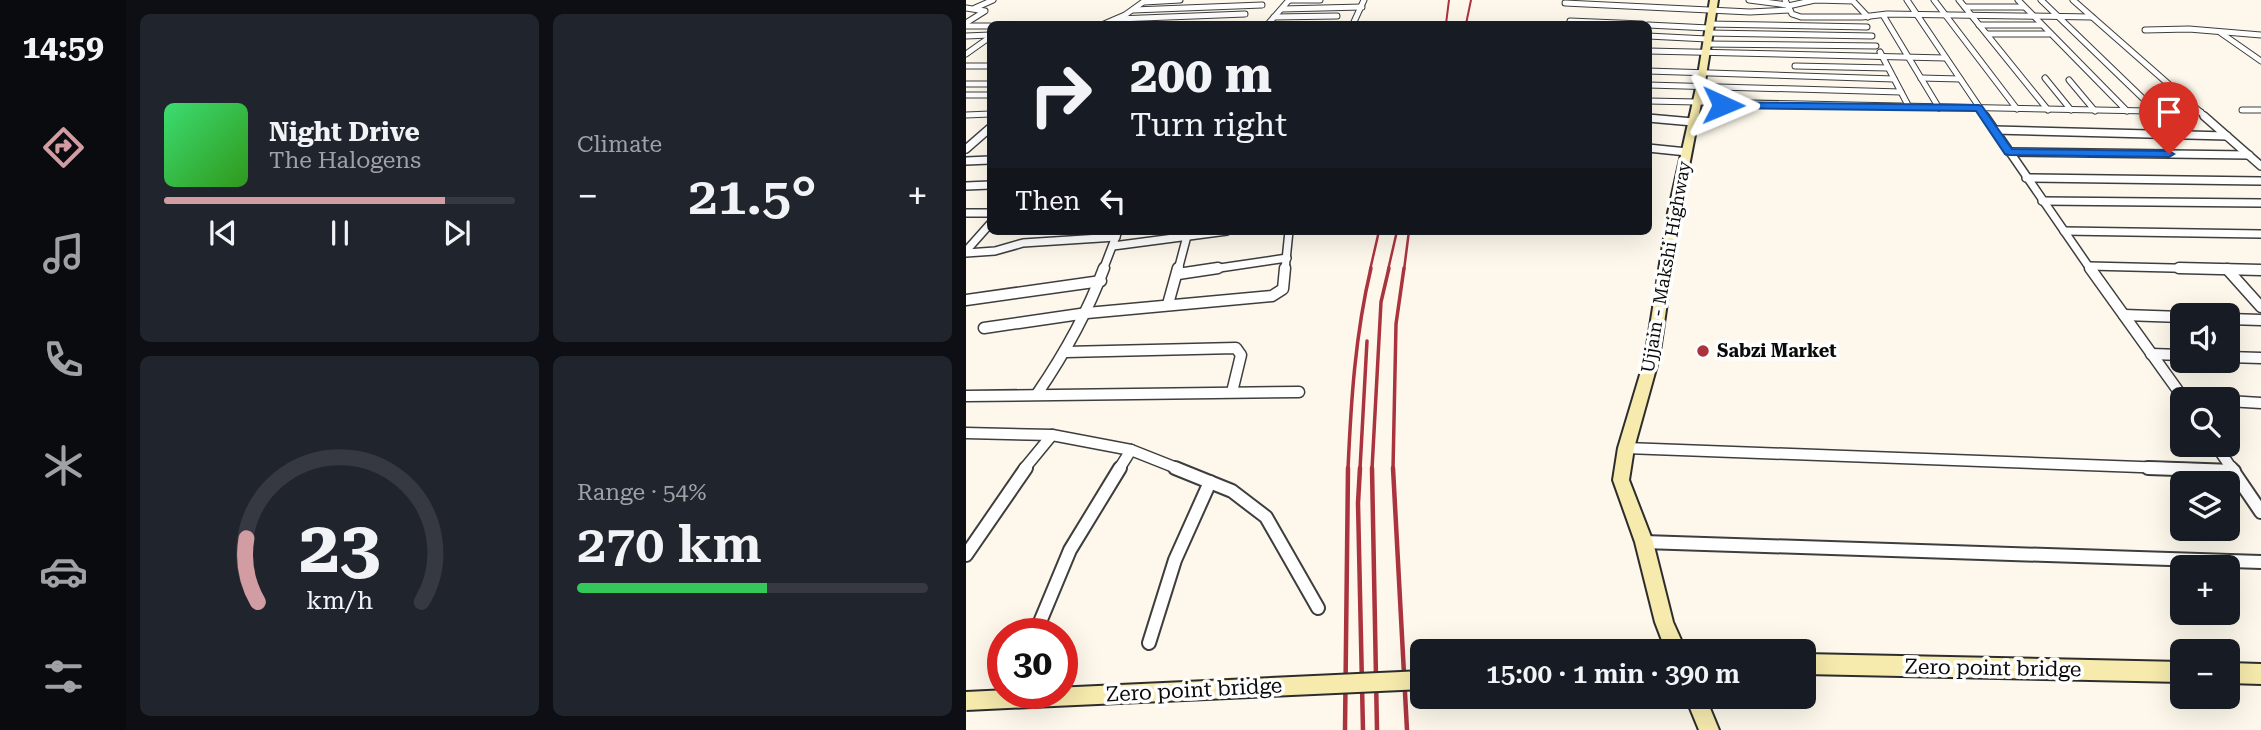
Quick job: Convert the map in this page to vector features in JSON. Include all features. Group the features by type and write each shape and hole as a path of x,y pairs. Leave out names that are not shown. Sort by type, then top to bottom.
{"main road":[{"name":"Ujjain - Makshi Highway","path":"1671,639 1664,622 1644,542 1621,480 1626,448 1652,358 1709,29"},
{"name":"Zero point bridge","path":"1816,664 2170,673"},
{"path":"2240,673 2261,674"},
{"name":"Zero point bridge","path":"966,701 1410,681"},
{"path":"1700,709 1709,730"}],"street":[{"path":"966,25 985,10 966,5 973,0"},
{"path":"974,9 993,0"},
{"path":"1112,21 1145,1 1180,0"},
{"path":"1271,21 1289,0 1320,0"},
{"path":"1355,21 1364,0"},
{"path":"1749,0 1787,5"},
{"path":"1652,50 1787,5 1815,0 1853,1 1865,17 1876,46 1909,107"},
{"path":"1907,0 2026,178 2175,387"},
{"path":"1934,0 2017,109"},
{"path":"1959,0 2048,110"},
{"path":"2018,0 2127,111"},
{"path":"2041,0 2157,112"},
{"path":"2073,0 2261,166"},
{"path":"1565,3 1788,45 1876,46"},
{"path":"1133,10 1262,5"},
{"path":"1787,5 1792,14 1801,17 2092,17"},
{"path":"1201,16 1208,7"},
{"path":"1282,9 1362,7"},
{"path":"1965,7 2025,7"},
{"path":"1117,19 1245,14"},
{"path":"1883,15 1939,108"},
{"path":"1274,17 1337,16"},
{"path":"966,25 987,26"},
{"path":"1652,25 1784,34 1872,36"},
{"path":"1979,25 2041,25"},
{"path":"1652,36 1709,29 1867,27"},
{"path":"1709,29 1791,54 1945,58"},
{"path":"2145,30 2261,34"},
{"path":"2217,31 2261,61"},
{"path":"1784,34 1798,76"},
{"path":"1987,34 2049,34"},
{"path":"966,36 987,36"},
{"path":"969,51 987,38"},
{"path":"969,51 987,48"},
{"path":"966,66 987,66"},
{"path":"1795,66 1888,68"},
{"path":"1652,72 1700,81 1901,92"},
{"path":"1652,85 1798,76 1894,79"},
{"path":"1921,78 1960,79"},
{"path":"2045,78 2071,110"},
{"path":"2069,80 2095,111"},
{"path":"966,84 987,84"},
{"path":"966,95 987,95"},
{"path":"1652,101 2201,112"},
{"path":"2242,110 2261,110"},
{"path":"966,115 987,114"},
{"path":"1652,118 1693,122"},
{"path":"1994,130 2227,136"},
{"path":"966,149 987,131"},
{"path":"966,138 987,142"},
{"path":"1652,148 1687,152"},
{"path":"2009,152 2249,155"},
{"path":"966,161 987,160"},
{"path":"2026,178 2261,181"},
{"path":"966,186 987,185"},
{"path":"2042,201 2261,203"},
{"path":"966,213 987,213"},
{"path":"966,252 987,228"},
{"path":"2064,231 2261,234"},
{"path":"966,252 995,251 1023,243 1195,235"},
{"path":"984,328 1087,313 1279,294 1283,289 1289,235"},
{"path":"1168,304 1187,236"},
{"path":"1037,394 1066,352 1087,313 1116,238"},
{"path":"1178,274 1287,258"},
{"path":"2089,266 2261,270"},
{"path":"2227,269 2261,307"},
{"path":"966,300 1101,281"},
{"path":"2124,316 2170,317"},
{"path":"2240,319 2261,320"},
{"path":"1066,352 1236,348 1241,355 1232,392"},
{"path":"2151,354 2170,355"},
{"path":"2240,357 2261,358"},
{"path":"966,396 1299,392"},
{"path":"2240,402 2261,403"},
{"path":"966,433 1052,435 1131,450 1232,491 1266,517 1318,608"},
{"path":"966,555 1010,487 1052,435"},
{"path":"1626,448 2234,471"},
{"path":"1042,618 1070,550 1131,450"},
{"path":"2224,457 2234,471"},
{"path":"2240,480 2261,512"},
{"path":"1149,643 1175,560 1210,482"},
{"path":"1644,542 2261,562"}],"railway":[{"path":"1446,21 1449,0"},
{"path":"1467,21 1471,0"},
{"path":"1370,270 1378,235"},
{"path":"1388,270 1396,235"},
{"path":"1404,270 1408,235"},
{"path":"1348,469 1357,343 1371,268"},
{"path":"1372,469 1381,302 1389,268"},
{"path":"1393,468 1396,324 1404,268"},
{"path":"1360,469 1367,341"},
{"path":"1345,730 1348,468"},
{"path":"1360,468 1358,503 1363,730"},
{"path":"1393,468 1407,730"},
{"path":"1372,469 1377,730"}],"place":[{"name":"Sabzi Market","path":"1703,351"}],"route":[{"path":"1723,105 1979,108 2009,152 2169,154"}]}
